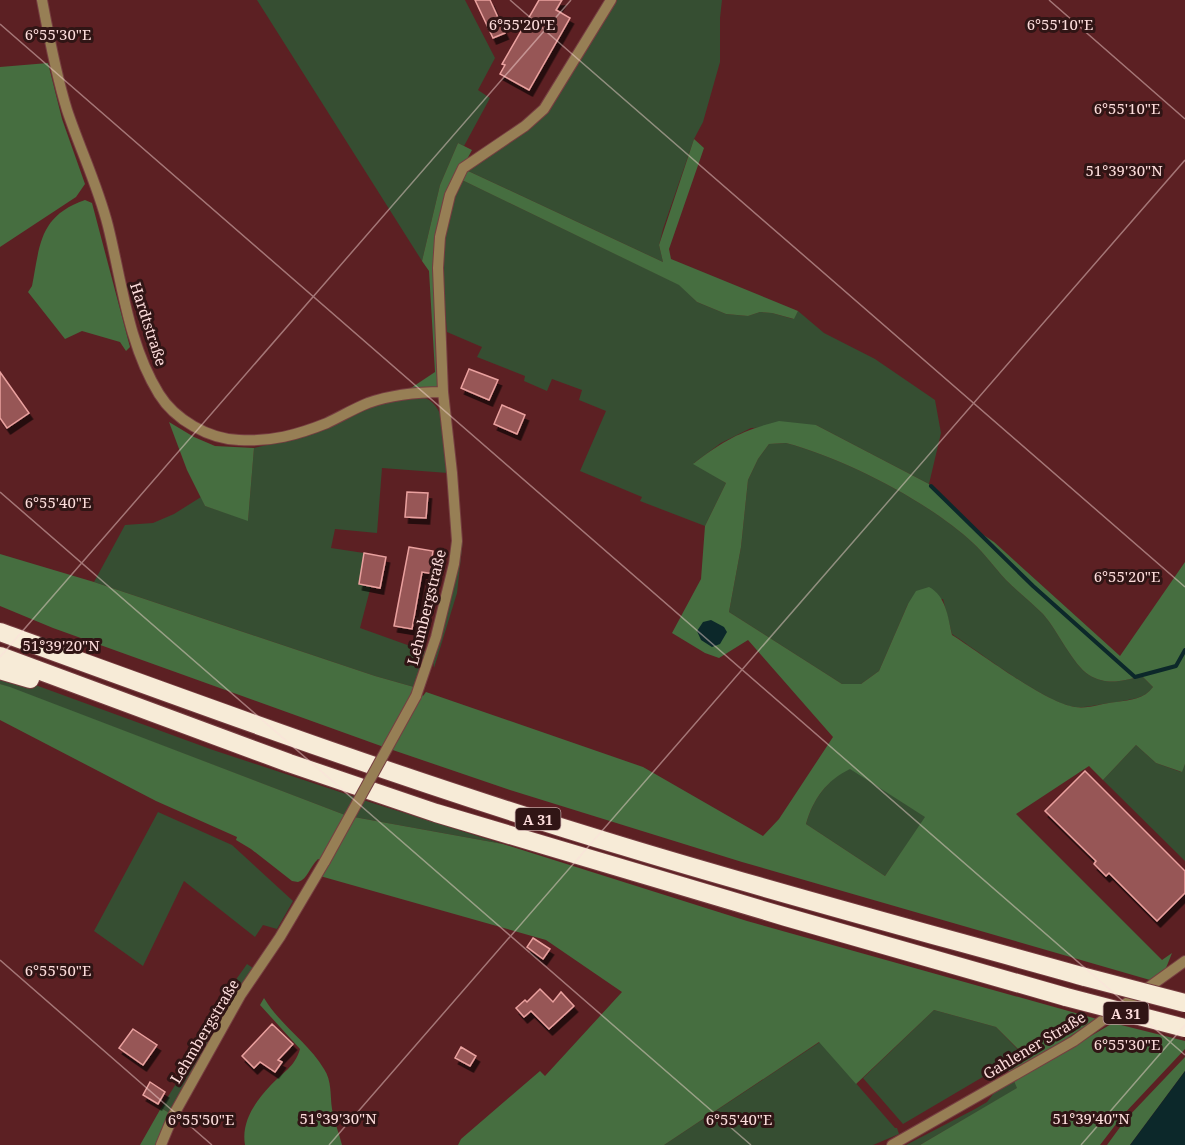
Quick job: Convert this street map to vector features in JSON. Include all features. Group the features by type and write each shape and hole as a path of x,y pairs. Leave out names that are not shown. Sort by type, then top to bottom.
{"highway":[{"name":"A 31","path":"0,632 186,700 449,791 623,847 1185,1003"},
{"name":"A 31","path":"0,656 186,726 436,813 774,914 1066,997 1185,1028"},
{"path":"0,670 115,708 186,726"}],"street":[{"name":"Hardtstraße","path":"42,0 67,110 107,224 125,307 144,365 160,396 177,414 191,425 222,438 278,440 299,434 367,404 387,398 414,392 443,392"},
{"name":"Lehmbergstraße","path":"160,1145 173,1116 240,996 280,937 325,861 416,696 436,637 454,564 457,541 443,392 438,253 450,195 457,177 472,160 525,126 544,109 611,0"},
{"name":"Gahlener Straße","path":"892,1145 1074,1041 1185,961"}],"green space":[{"path":"257,0 465,0 495,58 478,90 490,98 464,146 458,143 440,185 422,261"},
{"path":"617,0 722,0 720,62 703,122 694,139 663,229 659,245 663,262 466,170 510,143 550,110"},
{"path":"48,63 62,119 85,184 76,197 0,247 0,67"},
{"path":"694,139 704,148 669,249 671,259 798,311 794,319 760,312 748,316 726,314 697,302 679,285 462,180 466,170 663,262 659,245"},
{"path":"458,143 472,150 444,202 437,389 408,390 435,372 429,271 422,261 440,185"},
{"path":"462,180 680,285 697,302 726,314 748,316 760,312 793,319 798,311 824,333 875,359 935,400 941,433 929,484 816,425 751,428 721,443 694,463 726,483 705,526 640,501 642,497 580,471 606,411 579,400 582,390 552,379 547,391 524,381 525,376 477,357 482,347 447,332 441,260 450,207"},
{"path":"85,200 92,203 130,347 126,351 120,342 82,331 65,339 28,292 32,286 40,245 50,223 58,214"},
{"path":"410,396 425,398 433,403 438,411 445,431 448,473 382,468 377,533 335,529 331,548 364,553 371,586 360,628 427,652 414,687 94,582 125,525 153,523 174,514 201,497 205,506 248,520 254,448 300,437 379,403"},
{"path":"779,421 816,425 930,486 932,485 982,534 994,542 1120,656 1185,562 1185,764 1182,772 1156,763 1136,745 1103,780 1089,766 1016,814 1162,960 1172,953 1166,968 1150,980 742,862 510,790 53,628 0,606 0,554 94,582 414,687 423,696 426,692 643,767 763,836 779,819 833,737 748,640 719,658 705,653 672,633 701,579 705,526 726,483 693,464 733,437","holes":["786,443 834,459 885,483 954,527 1043,614 1077,664 1089,675 1109,681 1122,681 1142,676 1153,687 1141,696 1127,700 1085,707 1063,704 1013,676 952,635 943,601 929,587 916,591 908,604 879,671 861,684 842,684 729,612 741,547 748,480 758,459 769,444","850,769 925,817 885,876 806,824 822,791 834,779"]},
{"path":"169,422 215,446 254,448 248,521 205,506 187,470"},
{"path":"786,443 834,459 885,483 954,527 1043,614 1077,664 1089,675 1109,681 1122,681 1142,676 1153,687 1142,696 1128,700 1080,707 1063,704 1031,687 952,634 943,599 908,604 879,671 861,684 842,684 729,612 741,547 748,480 758,459 769,444"},
{"path":"463,540 457,593 434,668 433,661"},
{"path":"0,674 213,750 355,797 345,815 0,684"},
{"path":"0,684 345,815 320,860 315,862 301,880 292,881 236,840 237,837 156,801 0,720"},
{"path":"1136,745 1156,763 1181,772 1185,764 1185,861 1103,780"},
{"path":"850,768 926,817 885,876 806,824 822,791 834,778"},
{"path":"363,800 503,844 354,817"},
{"path":"158,812 232,845 293,901 277,929 263,925 255,937 184,881 143,966 94,931"},
{"path":"354,817 503,844 747,921 1097,1019 1046,1052 1009,1072 1005,1063 1022,1053 996,1027 934,1010 856,1084 819,1042 664,1145 458,1145 461,1139 540,1071 545,1076 622,992 546,940 320,876"},
{"path":"247,964 253,968 171,1114 161,1108 198,1048 193,1044"},
{"path":"264,998 278,1017 310,1050 327,1074 333,1114 342,1145 245,1145 245,1128 254,1106 291,1065 300,1049 260,1005"},
{"path":"934,1010 996,1027 1022,1054 903,1124 863,1078"},
{"path":"1113,1023 1185,1041 1185,1049 1123,1115 1100,1145 920,1145 1017,1088 1014,1081"},
{"path":"820,1042 897,1128 899,1134 873,1145 664,1145"},
{"path":"1185,1057 1185,1071 1130,1145 1107,1145 1126,1119"},
{"path":"1014,1081 1018,1088 920,1145 906,1145 987,1102 994,1093"},
{"path":"161,1108 171,1114 158,1145 140,1145"}],"water":[{"path":"711,620 724,627 727,632 720,644 712,647 701,640 697,631 703,622"},
{"path":"1185,1071 1185,1145 1130,1145"}],"building":[{"path":"475,0 490,0 505,33 493,38"},
{"path":"539,0 562,0 556,10 570,18 529,90 500,74 505,65 502,64"},
{"path":"469,369 498,380 489,400 461,388"},
{"path":"0,372 29,413 7,428 0,418"},
{"path":"502,405 525,415 517,434 494,424"},
{"path":"407,492 428,493 426,518 405,517"},
{"path":"409,547 433,551 431,563 436,564 434,574 422,572 412,629 394,626"},
{"path":"364,553 386,557 380,588 359,584"},
{"path":"1085,771 1185,871 1185,893 1157,921 1109,873 1106,876 1094,864 1096,861 1045,811"},
{"path":"533,938 550,949 543,959 527,947"},
{"path":"540,989 553,1002 561,992 574,1006 549,1029 531,1011 524,1017 516,1008 525,1000 527,1002"},
{"path":"272,1024 293,1044 278,1060 282,1062 275,1072 260,1062 254,1068 242,1056"},
{"path":"133,1029 157,1045 143,1065 119,1048"},
{"path":"461,1047 476,1056 470,1066 455,1058"},
{"path":"150,1082 165,1092 158,1104 143,1095"}],"waterway":[{"path":"931,486 1033,586 1135,677 1176,666 1185,650"}]}
